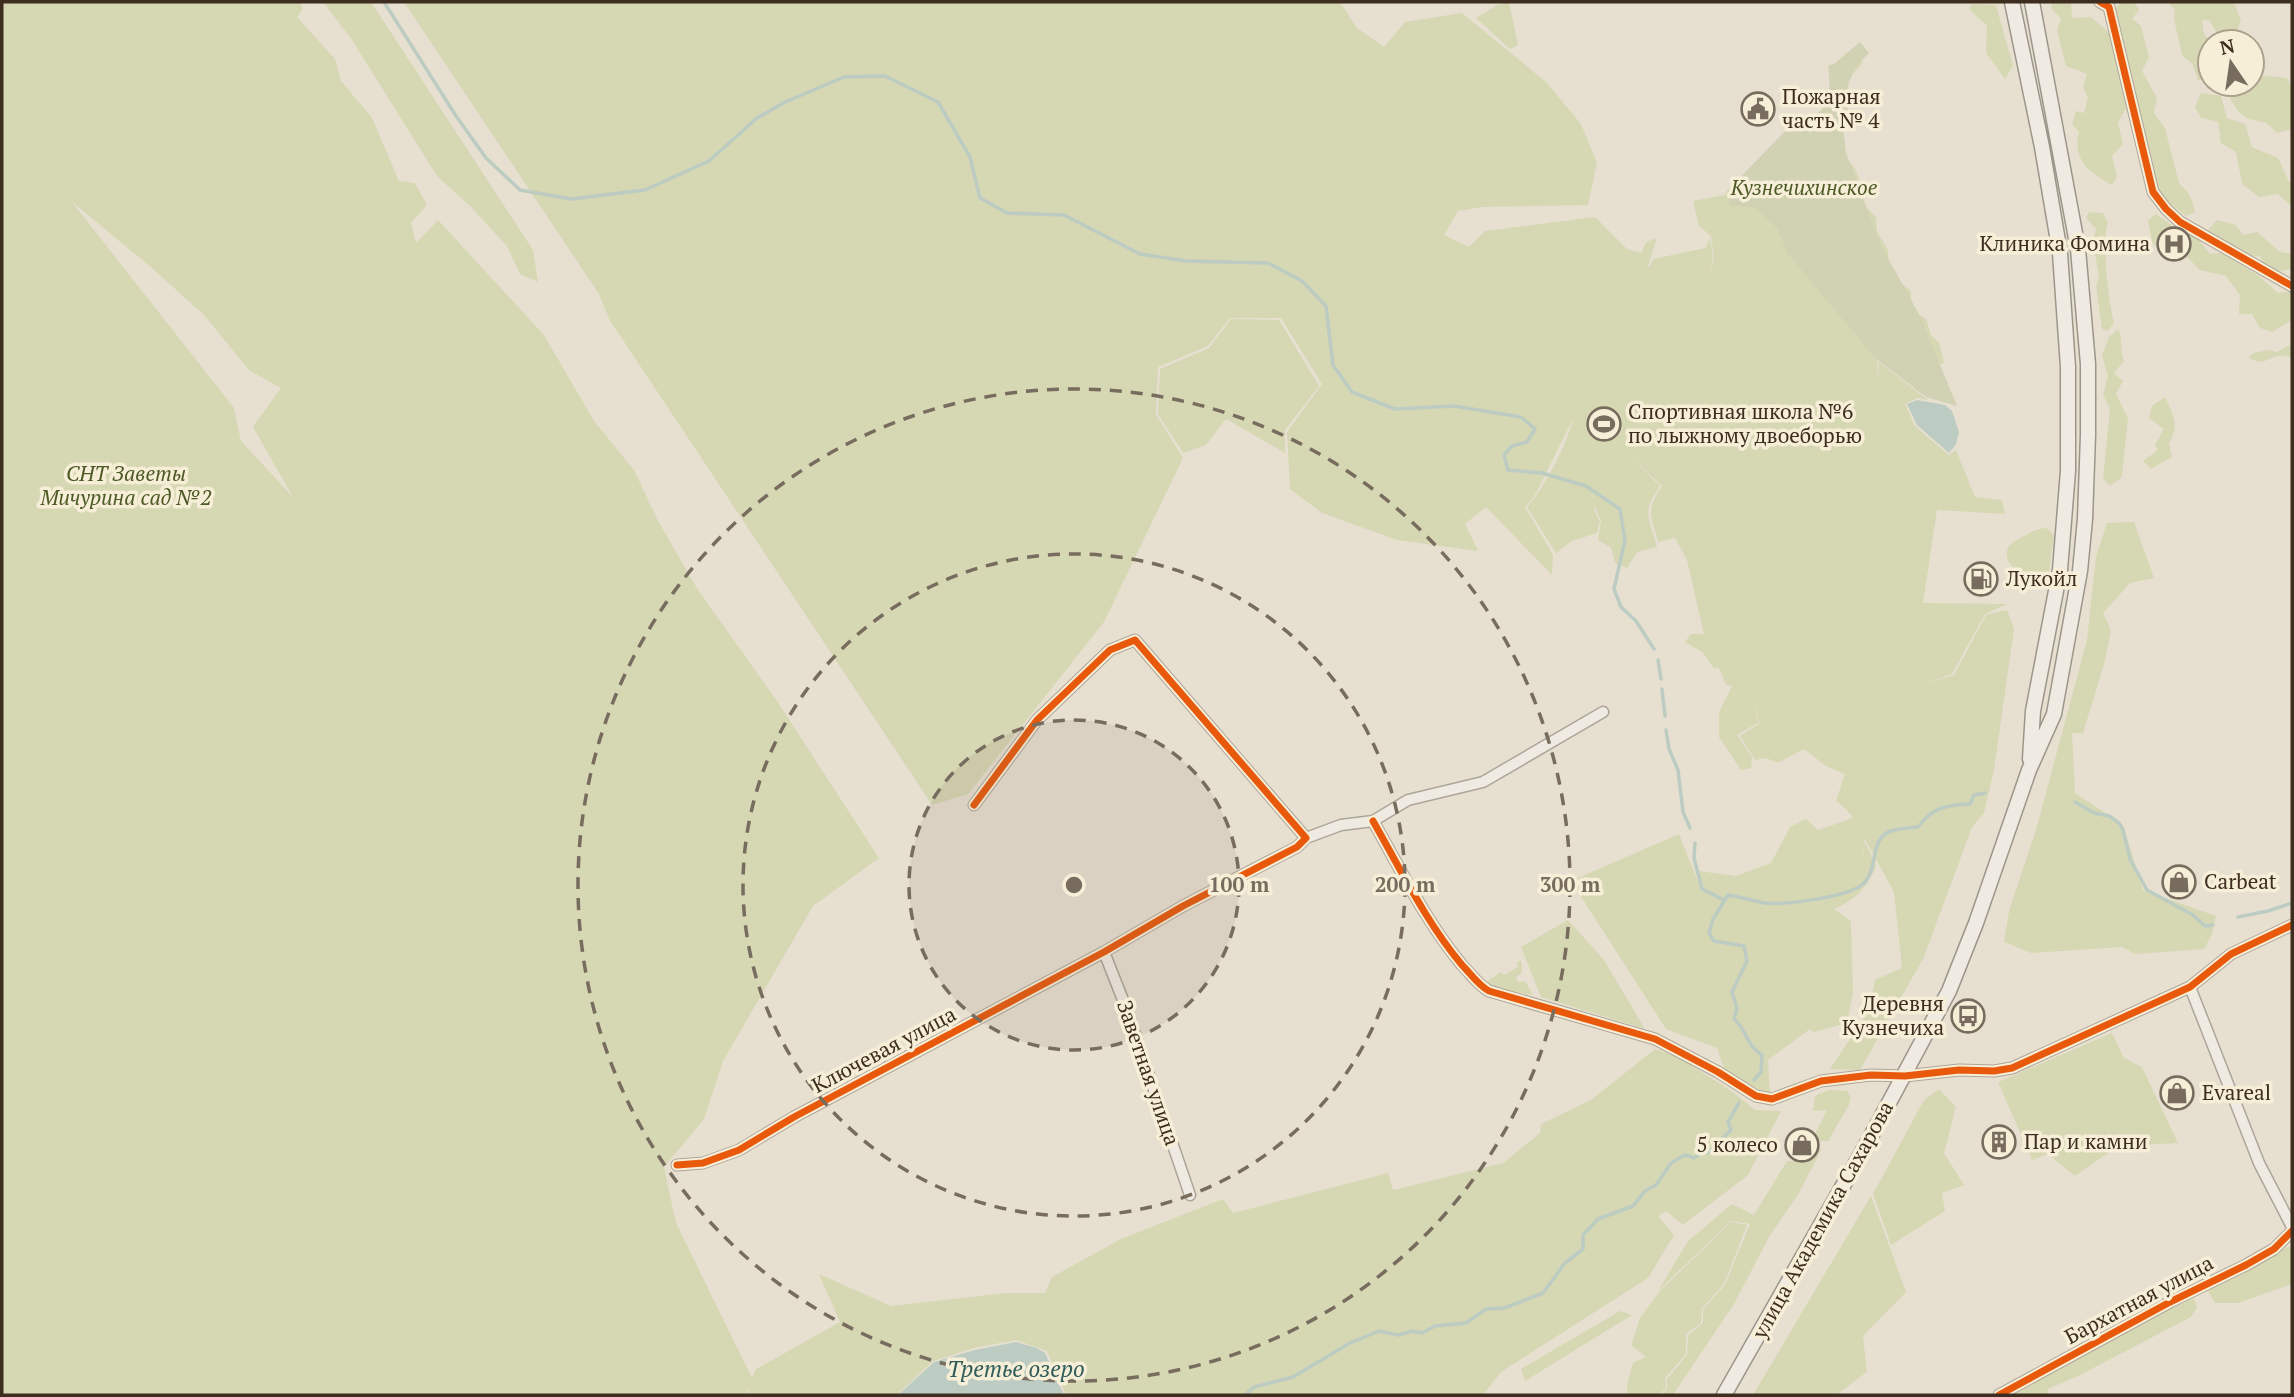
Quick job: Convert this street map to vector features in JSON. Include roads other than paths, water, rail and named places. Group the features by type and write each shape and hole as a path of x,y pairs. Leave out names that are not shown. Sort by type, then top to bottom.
{"main road":[{"name":"улица Академика Сахарова","path":"2012,2 2042,147 2060,253 2068,367 2068,471 2060,570 2034,710 2029,771"},
{"name":"улица Академика Сахарова","path":"1724,1395 1905,1076 1949,991 2015,816 2029,771 2054,714 2080,571 2085,519 2088,364 2078,248 2032,2"}],"street":[{"path":"2100,2 2109,7 2153,192 2180,222 2292,286"},
{"path":"974,805 1037,720 1110,650 1135,640 1306,838"},
{"path":"1603,712 1483,782 1408,800 1373,821 1422,909 1455,956 1481,986 1489,991 1655,1039 1718,1072 1756,1096 1772,1100 1821,1081 1871,1075 1905,1076 2012,1068 2190,987 2231,954 2292,925"},
{"name":"Ключевая улица","path":"677,1165 703,1163 740,1150 794,1117 1297,847 1306,838 1341,825 1373,821"},
{"name":"Заветная улица","path":"1104,952 1125,1005 1190,1195"},
{"path":"2190,987 2259,1163 2292,1229"},
{"name":"Бархатная улица","path":"1999,1395 2246,1265 2274,1249 2292,1229"}],"water":[{"path":"1917,400 1945,405 1952,411 1959,432 1956,444 1949,453 1917,425 1907,404"},
{"name":"Третье озеро","path":"1016,1342 1045,1353 1064,1395 898,1395 934,1362"}],"waterway":[{"path":"384,2 456,116 486,158 520,190 571,199 645,190 709,161 757,118 785,102 844,77 885,76 938,102 970,157 980,198 1007,213 1064,215 1140,254 1186,261 1268,263 1302,281 1326,306 1333,365 1352,392 1395,409 1454,406 1521,417 1535,429 1527,442 1512,446 1504,455 1508,470 1542,473 1586,486 1620,509 1625,540 1614,589 1621,607 1636,621 1654,649"},
{"path":"1658,660 1661,679"},
{"path":"1662,689 1665,716"},
{"path":"1666,730 1669,749 1678,770 1683,812 1690,828"},
{"path":"1754,1080 1761,1072 1762,1055 1753,1048 1734,1019 1737,1008 1732,992 1747,961 1744,946 1714,941 1709,933 1713,919 1728,895 1775,903 1818,899 1847,892 1865,882 1869,876 1877,846 1884,834 1897,829 1918,827 1935,811 1947,806 1970,804 1974,795 1985,793"},
{"path":"2075,802 2119,823 2130,859 2147,890 2193,915 2205,926 2213,925"},
{"path":"1695,843 1694,858 1702,889 1724,900"},
{"path":"2238,917 2292,903"},
{"path":"1245,1395 1254,1387 1293,1377 1350,1343 1379,1331 1399,1335 1412,1331 1422,1333 1435,1326 1466,1323 1486,1309 1504,1308 1543,1293 1565,1263 1583,1249 1583,1235 1598,1219 1633,1206 1645,1191 1656,1185 1671,1163 1685,1155 1694,1158 1701,1153 1707,1153 1731,1130 1728,1122 1739,1103"}],"place":[{"name":"Пожарная часть № 4","path":"1758,109"},
{"name":"Клиника Фомина","path":"2174,244"},
{"name":"Спортивная школа №6 по лыжному двоеборью","path":"1604,424"},
{"name":"Лукойл","path":"1981,579"},
{"name":"Carbeat","path":"2179,882"},
{"name":"Деревня Кузнечиха","path":"1968,1016"},
{"name":"Evareal","path":"2177,1093"},
{"name":"Пар и камни","path":"1999,1142"},
{"name":"5 колесо","path":"1802,1145"}],"park label":[{"name":"Кузнечихинское","path":"1804,188"},
{"name":"СНТ Заветы Мичурина сад №2","path":"126,486"}]}
